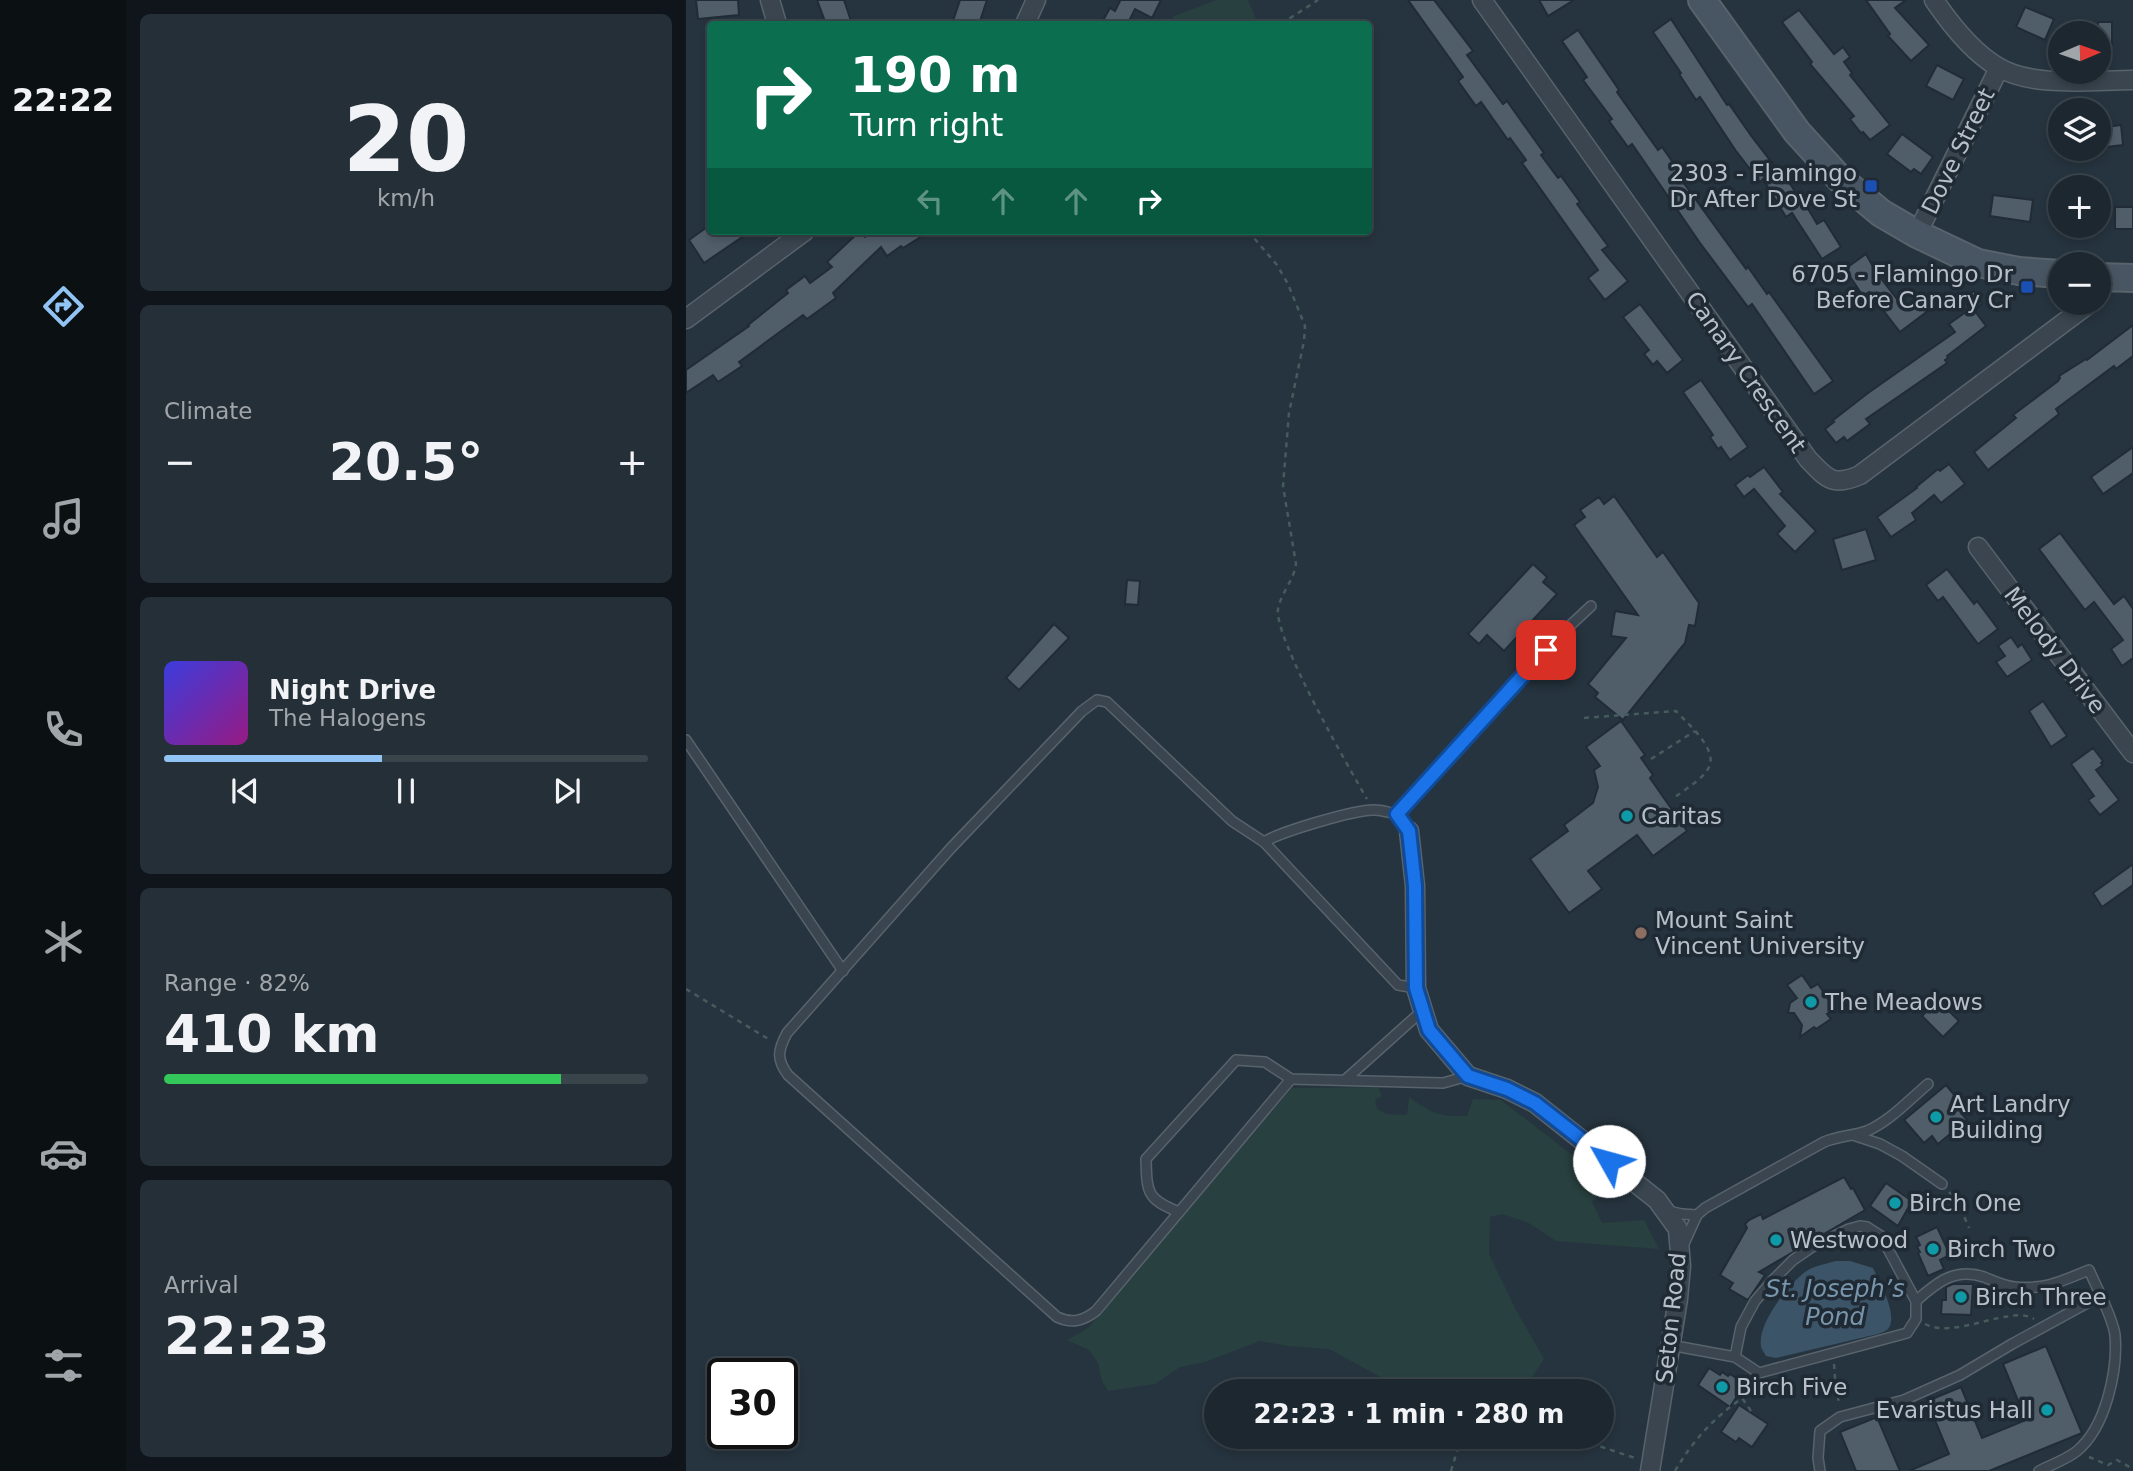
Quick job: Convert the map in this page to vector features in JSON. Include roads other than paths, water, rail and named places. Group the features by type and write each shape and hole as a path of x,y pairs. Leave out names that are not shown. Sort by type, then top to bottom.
{"street":[{"path":"770,0 776,21"},
{"path":"1026,21 1035,0"},
{"name":"Canary Crescent","path":"1482,0 1808,459 1825,477 1844,482 1860,475 2074,315"},
{"path":"1702,0 1805,141 1839,177 1881,213 1917,234 1978,263 2048,273"},
{"path":"1934,0 1972,47 1999,68 2044,81 2133,80"},
{"name":"Dove Street","path":"1917,234 1999,68"},
{"path":"686,319 800,235"},
{"name":"Melody Drive","path":"1978,547 2133,753"},
{"path":"1409,831 1415,886 1416,988 1429,1030 1468,1076"},
{"name":"Seton Road","path":"1468,1076 1507,1089 1535,1103 1657,1200 1678,1229 1681,1251 1678,1299 1651,1467"}],"lane":[{"path":"1397,814 1560,635 1591,606"},
{"path":"1291,1079 1096,1311 1079,1321 1067,1321 1057,1317 788,1075 780,1063 780,1045 787,1033 951,848 1082,710 1097,700 1107,702 1232,821 1264,842 1398,985 1416,988"},
{"path":"686,740 843,971"},
{"path":"1264,842 1284,832 1374,809 1397,814 1409,831"},
{"path":"1345,1080 1422,1011"},
{"path":"1179,1212 1160,1204 1147,1188 1146,1158 1236,1060 1265,1062 1291,1079 1443,1083 1468,1076"},
{"path":"1681,1251 1697,1214 1705,1208 1824,1142 1868,1130 1884,1121 1928,1084"},
{"path":"1853,1135 1880,1144 1902,1156 1942,1184"},
{"path":"1666,1211 1697,1214"},
{"path":"1670,1345 1735,1357 1759,1373 1907,1333 1916,1319 1916,1301 1881,1236 1867,1227 1860,1226 1812,1247 1793,1260 1755,1301 1741,1327 1735,1357"},
{"path":"1916,1301 1938,1280 1952,1275 1973,1274 2003,1285 2037,1287 2053,1285 2089,1270 2115,1333 2113,1370 2108,1395 2092,1434 2077,1451 2039,1471"},
{"path":"1821,1471 1818,1458 1820,1431 1840,1417 1904,1400 1960,1375 2101,1296"}],"water":[{"name":"St. Joseph’s Pond","path":"1836,1261 1850,1261 1873,1268 1890,1307 1891,1323 1888,1329 1878,1334 1776,1358 1766,1356 1761,1347 1761,1337 1769,1316 1783,1295 1808,1270"}],"place":[{"name":"2303 - Flamingo Dr After Dove St","path":"1871,186"},
{"name":"6705 - Flamingo Dr Before Canary Cr","path":"2027,287"},
{"name":"Caritas","path":"1627,816"},
{"name":"Mount Saint Vincent University","path":"1641,933"},
{"name":"The Meadows","path":"1811,1002"},
{"name":"Art Landry Building","path":"1936,1117"},
{"name":"Birch One","path":"1895,1203"},
{"name":"Westwood","path":"1776,1240"},
{"name":"Birch Two","path":"1933,1249"},
{"name":"Birch Three","path":"1961,1297"},
{"name":"Birch Five","path":"1722,1387"},
{"name":"Evaristus Hall","path":"2047,1410"}]}
